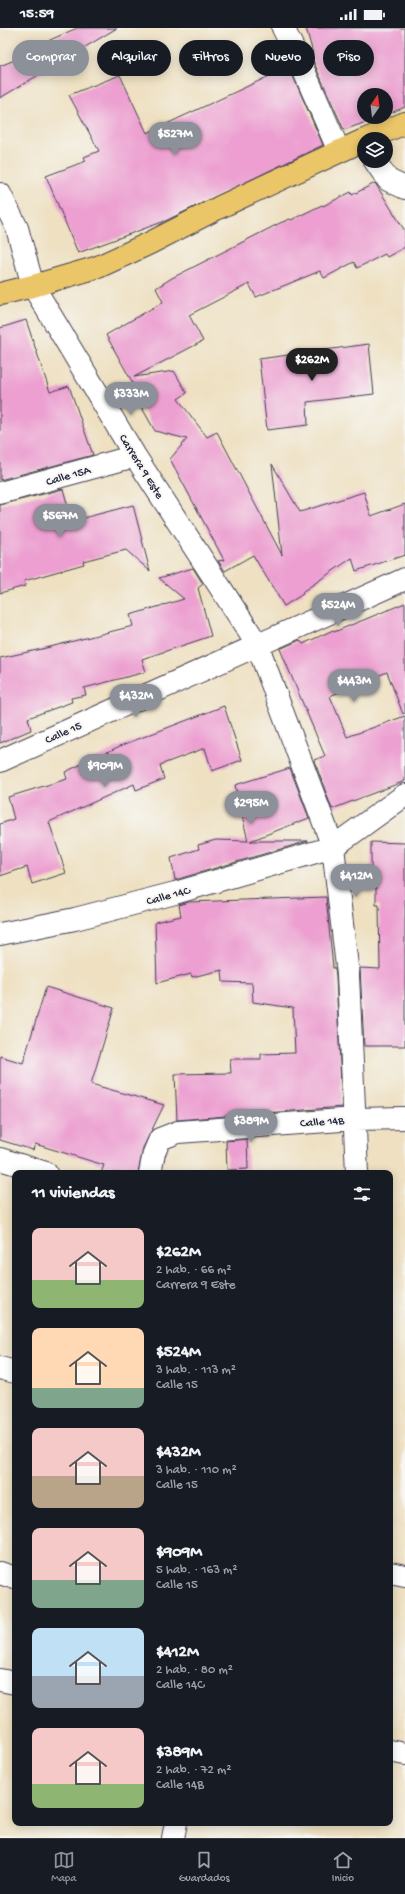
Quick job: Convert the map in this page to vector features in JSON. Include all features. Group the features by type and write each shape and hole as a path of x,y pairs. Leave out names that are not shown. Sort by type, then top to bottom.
{"main road":[{"path":"386,132 405,124"},
{"path":"0,294 98,267 150,243 220,207 357,144"}],"street":[{"path":"283,28 300,62 339,151"},
{"path":"380,168 388,180 405,188"},
{"name":"Carrera 9 Este","path":"0,194 18,228 33,286 135,456 257,644 333,847 348,975 357,1170"},
{"name":"Calle 15A","path":"0,493 135,456"},
{"name":"Calle 15","path":"0,761 405,578"},
{"name":"Calle 14C","path":"0,934 75,919 167,895 333,847 405,795"},
{"path":"354,1119 405,1118"},
{"name":"Calle 14B","path":"151,1170 154,1153 160,1139 178,1132 354,1119"},
{"path":"0,1159 36,1170"},
{"path":"0,1368 12,1371"},
{"path":"0,1573 12,1577"},
{"path":"393,1574 405,1576"},
{"path":"0,1680 12,1682"},
{"path":"393,1752 405,1754"},
{"path":"173,1838 175,1826"}],"building":[{"path":"77,28 117,28 89,45 89,40 50,40"},
{"path":"306,28 405,28 405,107 393,112 393,88 357,88 357,124 361,124 344,130 315,65 315,40 309,40"},
{"path":"12,61 12,76 37,76 0,98 0,66"},
{"path":"120,76 147,133 270,76 293,76 323,145 165,221 78,253 46,176 86,161 84,157 99,151 69,95"},
{"path":"375,183 405,231 405,247 387,257 385,254 357,268 354,262 324,278 320,271 256,297 249,284 189,315 203,341 134,377 174,371 187,393 178,399 207,437 217,432 282,555 272,464 300,512 364,492 371,516 405,504 405,555 356,571 352,558 284,606 253,555 225,571 218,561 224,560 170,459 187,439 155,431 141,406 145,405 106,335 163,302 156,288 172,278 280,223 290,219 291,220 351,192 352,195"},
{"path":"26,320 50,392 69,386 93,455 0,480 0,328"},
{"path":"369,344 374,394 307,402 308,425 267,430 259,359"},
{"path":"63,489 72,521 133,505 150,571 126,550 83,561 84,564 24,581 25,586 0,593 0,505"},
{"path":"193,568 203,584 198,588 211,636 142,659 146,672 84,688 86,695 71,698 72,702 28,718 31,730 0,743 0,658 133,626 130,615 184,599 159,578"},
{"path":"405,603 405,713 403,714 387,672 330,696 347,737 405,716 405,781 332,809 314,760 325,756 280,649 300,640 303,644 333,630 334,632"},
{"path":"224,706 242,760 212,771 205,748 160,765 164,779 136,790 134,784 49,822 66,873 32,884 27,867 0,876 0,824 14,819 8,797 67,779 65,772 120,746"},
{"path":"290,768 309,818 250,841 308,841 175,880 171,858 199,849 198,845 216,840 248,841 235,785"},
{"path":"371,842 405,843 405,1046 364,1046 360,968 380,969 379,905 376,905 376,887 371,886"},
{"path":"326,897 333,968 335,968 336,976 342,1107 177,1120 175,1074 231,1073 230,1059 261,1059 261,1054 295,1053 293,1008 253,1002 252,983 223,982 222,970 192,977 191,974 157,983 155,922 181,916 179,905 189,902"},
{"path":"46,987 114,1008 91,1084 164,1105 143,1148 139,1170 102,1170 104,1165 35,1144 33,1150 0,1140 0,1056 23,1063"},
{"path":"247,1139 248,1169 227,1170 226,1141"}]}
